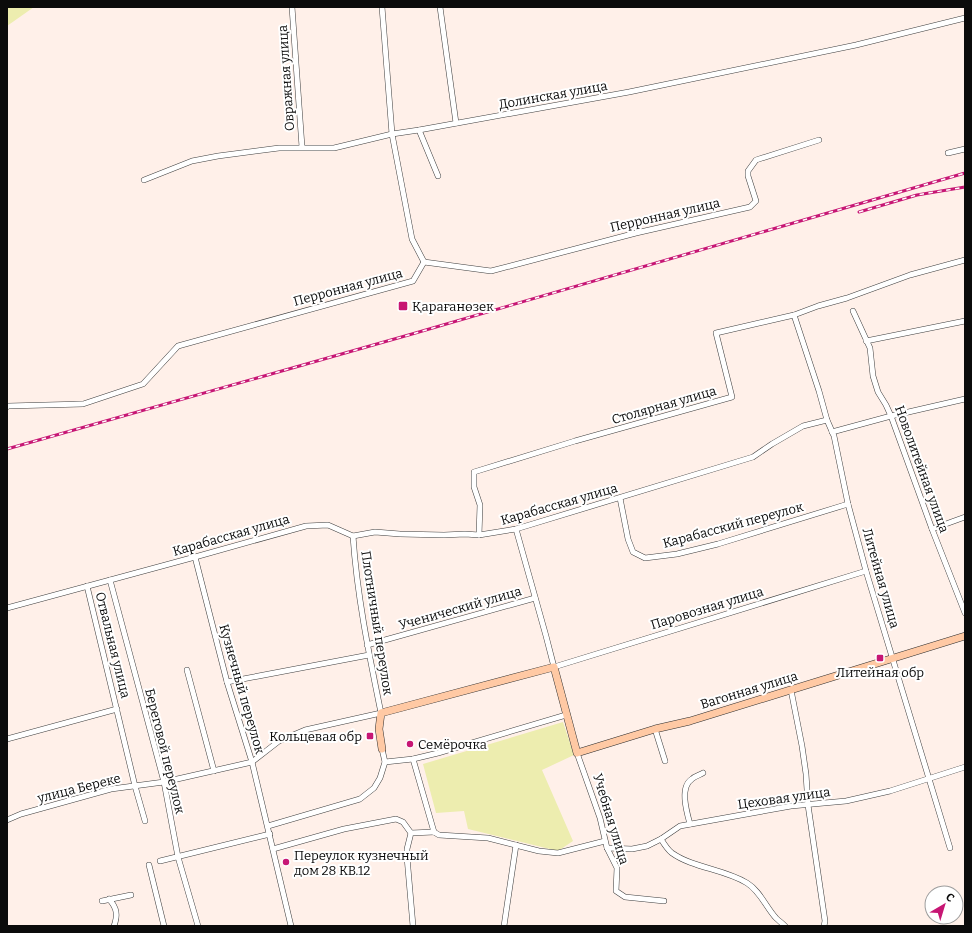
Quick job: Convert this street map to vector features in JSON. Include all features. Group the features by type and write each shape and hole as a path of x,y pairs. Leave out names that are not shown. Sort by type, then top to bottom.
{"street":[{"name":"Овражная улица","path":"292,7 302,147"},
{"path":"382,7 392,134 412,240 424,262"},
{"path":"440,7 456,123"},
{"name":"Долинская улица","path":"144,180 199,160 218,156 279,148 334,148 392,134 630,92 856,45 965,18"},
{"path":"419,130 438,176"},
{"name":"Перронная улица","path":"7,407 83,404 143,384 178,346 413,281 424,262 491,271 643,231 750,207 756,201 748,176 748,171 756,160 819,140"},
{"path":"948,153 965,150"},
{"name":"Столярная улица","path":"480,535 480,505 474,487 474,472 582,439 732,397 716,333 794,314 847,298 910,275 965,260"},
{"name":"Новолитейная улица","path":"853,311 870,348 878,392 891,416 932,529 965,613"},
{"name":"Литейная улица","path":"794,314 832,432 848,504 866,571 950,848"},
{"path":"866,341 965,321"},
{"path":"832,432 891,416 965,399"},
{"name":"Карабасская улица","path":"7,608 195,558 306,526 328,525 353,536 375,532 400,534 480,535 516,529 753,457 798,428 827,420"},
{"name":"Карабасский переулок","path":"620,498 628,539 633,552 645,558 677,554 718,544 848,504"},
{"path":"932,529 965,517"},
{"path":"516,529 577,753"},
{"name":"Плотничный переулок","path":"353,536 367,644 381,713"},
{"name":"Кузнечный переулок","path":"195,558 227,682 252,762 291,926"},
{"name":"Паровозная улица","path":"554,667 866,571"},
{"name":"Береговой переулок","path":"110,580 164,782 178,857 198,926"},
{"name":"Отвальная улица","path":"87,586 144,821"},
{"name":"Ученический улица","path":"367,644 535,598"},
{"name":"Вагонная улица","path":"577,753 655,729 690,721 965,636"},
{"path":"227,682 369,655"},
{"path":"252,762 279,741 305,730 381,713 554,667"},
{"path":"187,670 214,771"},
{"path":"791,690 806,774 808,805 825,921 824,926"},
{"name":"Отвальная улица","path":"7,739 117,709"},
{"path":"268,826 360,800 374,788 380,778 385,762 379,729 381,713"},
{"path":"385,762 413,759 438,753 566,715"},
{"path":"655,729 665,761"},
{"name":"Учебная улица","path":"577,753 600,818 607,848 617,868 616,891 625,897 664,901"},
{"path":"413,759 434,832"},
{"name":"улица Береке","path":"7,820 110,789 164,782 252,762"},
{"name":"Цеховая улица","path":"607,848 632,849 647,846 661,839 680,826 690,824 791,806 846,801 890,791 965,767"},
{"path":"690,824 685,806 686,786 690,779 703,773"},
{"path":"273,849 344,829 396,819 403,822 412,833"},
{"path":"412,833 434,832 439,835 488,838 558,853 605,841"},
{"path":"412,833 407,849 407,857 413,926"},
{"path":"160,861 270,834"},
{"path":"661,839 671,852 679,857 690,862 728,873 748,884 763,899 776,918 785,926"},
{"path":"504,926 516,845"},
{"path":"149,865 164,926"},
{"path":"102,901 131,895"},
{"path":"109,899 116,908 117,919 114,926"}],"green space":[{"path":"7,7 34,7 7,26"},
{"path":"563,722 574,755 542,770 573,841 558,851 468,829 464,811 436,813 423,764"}],"railway":[{"path":"7,449 412,334 965,173"},
{"path":"859,212 917,195 965,187"}],"place":[{"name":"Қарағанөзек","path":"403,306"},
{"name":"Литейная обр","path":"880,658"},
{"name":"Кольцевая обр","path":"370,736"},
{"name":"Семёрочка","path":"410,744"},
{"name":"Переулок кузнечный дом 28 КВ.12","path":"286,862"}]}
